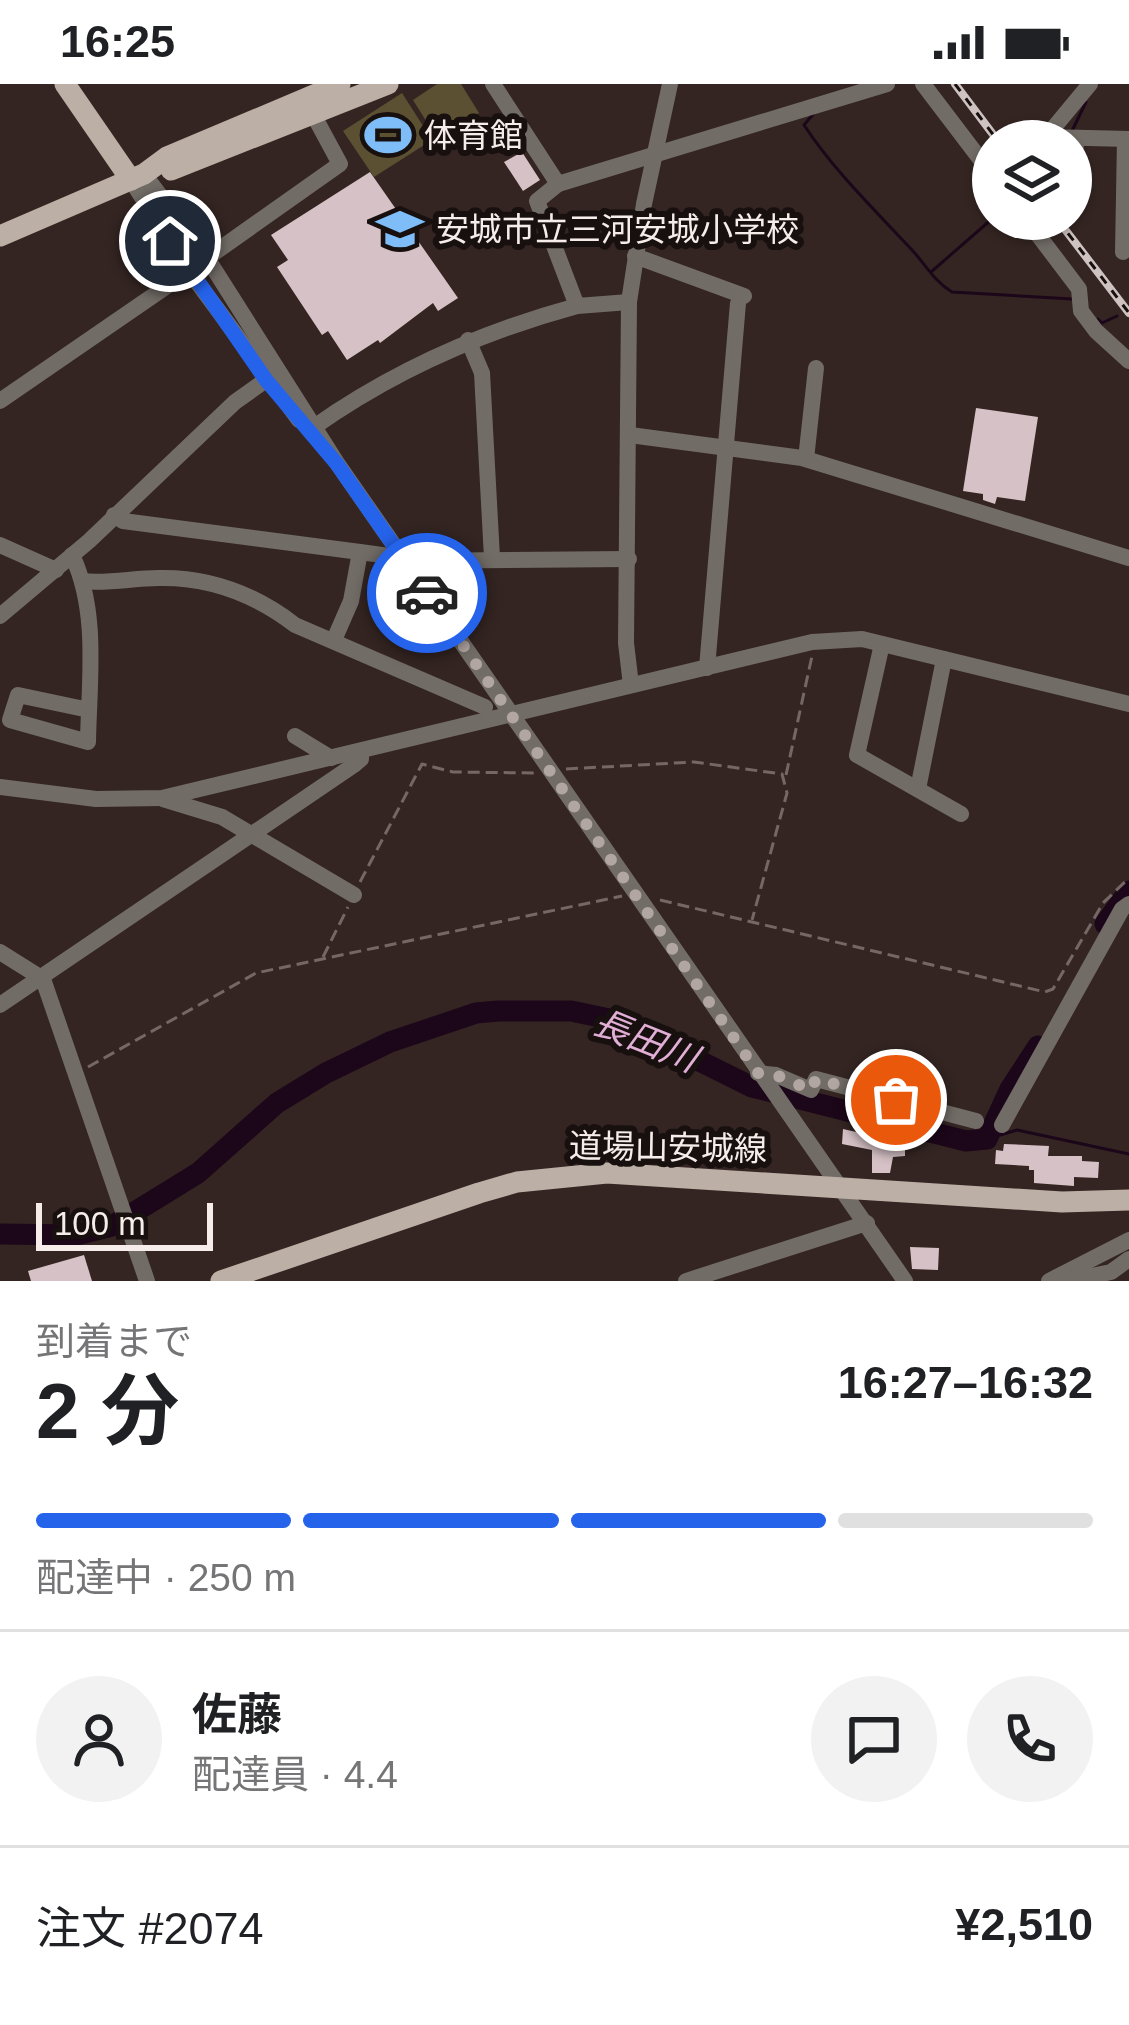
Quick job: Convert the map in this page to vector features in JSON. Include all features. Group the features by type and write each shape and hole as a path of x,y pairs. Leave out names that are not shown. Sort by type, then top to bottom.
{"main road":[{"path":"65,84 138,177"},
{"path":"83,84 138,177"},
{"path":"0,236 138,177 173,169 300,100 340,84"},
{"path":"300,100 388,84"},
{"name":"道場山安城線","path":"221,1281 517,1182 607,1173 1062,1202 1129,1200"}],"street":[{"path":"493,84 558,184"},
{"path":"631,685 626,625 628,302 670,84"},
{"path":"577,306 537,201 558,184 887,84"},
{"path":"923,84 972,148"},
{"path":"1060,120 1090,84"},
{"path":"207,257 340,164 300,100"},
{"path":"1092,138 1127,139 1123,252"},
{"path":"138,177 207,257 337,464 905,1281"},
{"path":"138,177 189,272 266,380 337,464"},
{"path":"1042,240 1079,289 1081,311 1129,361"},
{"path":"635,256 741,299 706,668"},
{"path":"0,401 189,272"},
{"path":"314,427 359,394 467,340 577,306 628,302"},
{"path":"467,340 482,373 492,558"},
{"path":"806,460 816,368"},
{"path":"0,616 73,555 235,402 266,380"},
{"path":"630,435 806,460 1129,558"},
{"path":"114,515 123,521 389,556 629,559"},
{"path":"0,545 56,570"},
{"path":"334,640 350,601 360,552"},
{"path":"73,555 91,633 89,710 88,742 10,720 19,694 89,710"},
{"path":"82,581 165,578 224,587 248,595 295,625 484,706"},
{"path":"0,787 117,801 162,798 815,642 862,639 1129,704"},
{"path":"883,644 857,755 961,814"},
{"path":"918,789 944,659"},
{"path":"295,736 331,758"},
{"path":"0,1005 354,765 362,759 361,751"},
{"path":"162,798 254,834 354,895"},
{"path":"1002,1125 1129,904"},
{"path":"0,952 43,979 147,1281"},
{"path":"758,1073 811,1090 816,1079 976,1121"},
{"path":"686,1281 867,1223"},
{"path":"1049,1281 1129,1240"},
{"path":"1066,1281 1111,1272 1129,1259"},
{"path":"1106,1281 1129,1269"}],"path":[{"path":"784,780 815,642"},
{"path":"322,958 418,766 453,772 538,772 694,762 782,774 787,794 752,922"},
{"path":"76,1074 256,973 634,894 1049,992 1103,903 1129,878"}],"shaded area":[{"path":"437,84 461,84 479,113 438,140 413,100"},
{"name":"体育館","path":"402,93 432,140 374,177 343,131"}],"building":[{"path":"522,152 540,180 523,191 504,162"},
{"path":"370,172 458,298 438,311 433,303 380,343 347,360 328,331 322,335 277,267 288,260 271,235"},
{"path":"976,408 1038,417 1025,501 997,497 995,504 983,500 983,494 963,491"},
{"path":"843,1129 870,1135 870,1139 893,1139 893,1145 905,1145 905,1156 893,1157 890,1173 872,1173 872,1150 842,1144"},
{"path":"1004,1144 1049,1146 1048,1156 1082,1156 1082,1161 1099,1162 1098,1178 1074,1177 1074,1186 1034,1183 1034,1170 1029,1166 995,1164 996,1150 1003,1151"},
{"path":"910,1247 939,1248 938,1270 912,1269"},
{"path":"84,1255 92,1281 31,1281 28,1271"}],"waterway":[{"path":"1077,120 1086,102"},
{"path":"815,112 804,125 816,142 946,288 1072,299"},
{"path":"931,272 972,236"},
{"path":"1098,319 1102,323 1117,316"},
{"name":"長田川","path":"1105,924 1129,891"},
{"name":"長田川","path":"0,1234 76,1235 112,1226 198,1173 277,1103 326,1073 390,1042 476,1013 571,1011 619,1021 752,1087 966,1141 987,1139 1010,1089 1038,1046"},
{"path":"987,1139 1017,1130 1129,1154"}],"railway":[{"path":"955,84 982,120"},
{"path":"1073,240 1129,313"}],"way so far":[{"path":"427,593 758,1073 811,1090 816,1079 896,1100"}],"place":[{"name":"体育館","path":"388,135"},
{"name":"安城市立三河安城小学校","path":"400,229"}],"route":[{"path":"170,241 266,380 337,464 427,593"}]}
